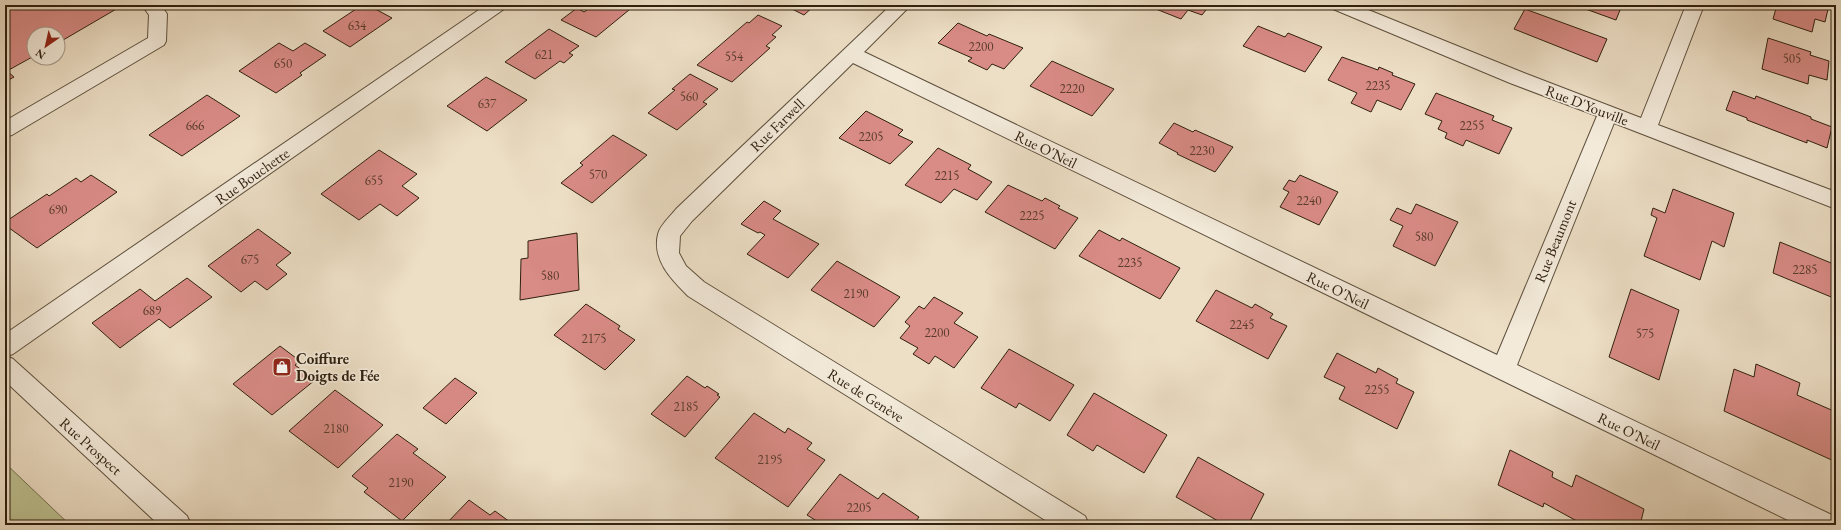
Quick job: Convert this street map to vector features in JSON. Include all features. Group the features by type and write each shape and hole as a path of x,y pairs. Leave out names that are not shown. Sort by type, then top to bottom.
{"street":[{"path":"5,130 157,41 158,14 151,5"},
{"name":"Rue Bouchette","path":"5,347 498,5"},
{"name":"Rue Farwell","path":"668,254 669,234 684,215 902,5"},
{"name":"Rue D'Youville","path":"1339,5 1517,78 1836,201"},
{"path":"1647,128 1695,5"},
{"name":"Rue O'Neil","path":"851,54 1825,525"},
{"name":"Rue Beaumont","path":"1503,370 1608,112"},
{"name":"Rue de Genève","path":"668,254 678,272 696,289 1076,525"},
{"name":"Rue Prospect","path":"5,366 178,525"}],"green space":[{"path":"5,463 70,525 5,525"}],"building":[{"path":"5,5 113,5 118,8 66,38 66,26 26,26 26,60 7,71 14,77 5,82"},
{"path":"362,5 368,5 392,18 350,47 323,31"},
{"path":"594,5 619,5 629,10 596,37 561,20 577,8 584,12"},
{"path":"784,5 815,5 804,15"},
{"path":"1146,5 1209,6 1202,15 1188,10 1181,19"},
{"path":"1581,5 1616,5 1615,8 1620,10 1616,20 1580,7"},
{"path":"1777,5 1829,5 1825,22 1815,19 1812,32 1773,19"},
{"path":"1525,9 1607,39 1597,62 1514,29"},
{"path":"758,15 782,26 772,35 776,37 766,46 770,48 732,82 697,65 747,22 749,23"},
{"path":"958,23 987,36 989,34 1023,48 1004,69 992,64 987,70 968,61 972,58 938,43"},
{"path":"1258,26 1285,37 1288,33 1322,47 1305,72 1243,46"},
{"path":"549,29 579,46 569,53 573,55 564,63 560,61 535,79 505,62"},
{"path":"1768,38 1811,52 1810,55 1829,61 1827,80 1809,75 1808,84 1762,69"},
{"path":"279,43 293,51 305,43 326,55 300,73 302,75 276,93 239,71"},
{"path":"1342,57 1378,70 1379,67 1393,73 1392,75 1415,84 1401,110 1377,100 1371,112 1351,103 1357,93 1328,80"},
{"path":"1052,61 1114,89 1092,116 1030,86"},
{"path":"690,74 718,89 703,102 707,104 677,130 648,113 675,90 672,89"},
{"path":"486,77 527,100 487,131 447,106"},
{"path":"1733,91 1755,99 1756,96 1811,117 1811,119 1832,127 1827,148 1807,140 1807,143 1747,120 1747,118 1726,110"},
{"path":"1436,93 1494,116 1492,120 1512,128 1499,154 1466,140 1463,146 1445,138 1447,133 1438,129 1442,121 1425,114"},
{"path":"207,95 240,116 182,156 149,135"},
{"path":"866,111 903,130 898,135 913,142 890,164 839,138"},
{"path":"1174,123 1193,132 1195,130 1233,147 1215,172 1177,154 1178,153 1159,143"},
{"path":"613,135 647,155 592,203 561,183 583,165 580,163"},
{"path":"938,148 971,165 968,169 992,182 977,200 954,189 941,203 905,185"},
{"path":"379,150 417,174 402,186 419,198 397,216 380,204 359,220 321,194"},
{"path":"91,175 117,192 37,248 5,225 5,222 47,194 49,196 76,178 81,182"},
{"path":"1300,175 1338,192 1319,225 1280,207 1289,192 1283,189 1289,180 1295,182"},
{"path":"1008,185 1042,201 1045,198 1060,206 1058,208 1078,218 1055,249 985,212"},
{"path":"1673,189 1734,213 1724,247 1712,241 1700,280 1644,256 1657,218 1651,215 1653,208 1665,213"},
{"path":"764,201 781,211 773,219 819,244 788,278 747,254 765,235 741,224"},
{"path":"1416,204 1458,222 1435,266 1393,246 1403,226 1390,220 1397,208 1411,214"},
{"path":"258,229 291,253 276,265 287,274 267,290 255,281 241,292 208,266"},
{"path":"1099,230 1120,241 1122,238 1180,268 1160,299 1079,256"},
{"path":"577,233 579,290 520,300 521,259 528,258 528,241"},
{"path":"1780,242 1836,265 1836,299 1773,273"},
{"path":"837,261 900,297 874,327 811,290"},
{"path":"187,278 212,297 170,328 159,319 120,348 92,323 140,289 155,301"},
{"path":"1631,289 1679,310 1659,380 1609,357"},
{"path":"1216,290 1252,308 1255,304 1273,314 1270,318 1287,326 1268,359 1196,321"},
{"path":"934,297 963,313 954,323 978,337 954,368 935,356 929,364 913,354 918,348 900,338 910,326 905,322 919,306 924,309"},
{"path":"586,304 620,326 618,329 635,340 605,370 554,335"},
{"path":"280,346 300,361 295,365 315,380 272,415 233,384"},
{"path":"1009,349 1074,385 1050,421 1019,403 1016,408 981,388"},
{"path":"1337,353 1376,373 1378,368 1398,379 1396,383 1414,392 1397,429 1339,399 1345,387 1324,377"},
{"path":"1756,364 1800,383 1797,395 1836,412 1836,462 1724,411 1734,369 1754,377"},
{"path":"687,376 705,388 707,386 719,394 717,395 720,397 685,437 651,414"},
{"path":"455,378 477,393 446,424 423,408"},
{"path":"335,390 383,425 338,468 289,431"},
{"path":"1094,393 1167,435 1144,473 1097,445 1093,451 1067,435"},
{"path":"754,413 785,433 788,428 812,443 807,449 825,460 788,507 715,458"},
{"path":"397,434 418,449 413,453 446,477 402,521 364,492 368,488 352,476"},
{"path":"1510,450 1553,472 1552,477 1572,487 1576,475 1644,509 1640,525 1584,525 1544,503 1543,507 1498,485"},
{"path":"1198,457 1264,494 1248,525 1225,525 1176,497"},
{"path":"840,474 878,499 883,493 919,517 913,525 823,525 807,515"},
{"path":"469,500 490,515 495,511 514,525 445,525"}],"place":[{"name":"Coiffure Doigts de Fée","path":"282,367"}]}
